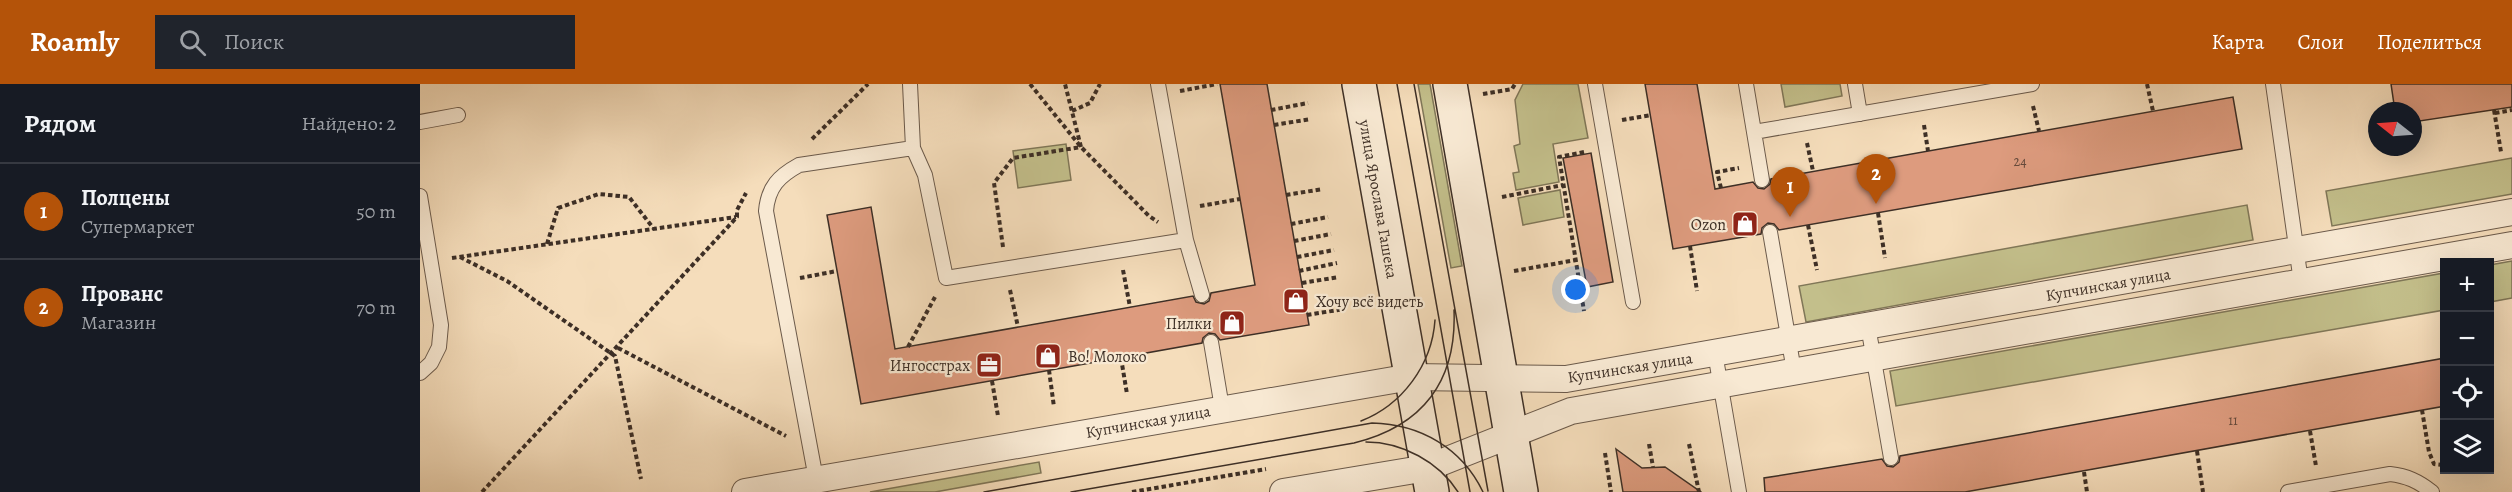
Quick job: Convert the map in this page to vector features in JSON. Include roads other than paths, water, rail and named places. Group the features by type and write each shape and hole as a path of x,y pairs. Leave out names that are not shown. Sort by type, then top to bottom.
{"street":[{"name":"улица Ярослава Гашека","path":"1359,84 1430,480"},
{"path":"1450,84 1521,492"},
{"name":"Купчинская улица","path":"745,492 1411,377 1566,379 2512,212"},
{"name":"Купчинская улица","path":"1282,492 1430,480 1511,435 1571,411 2512,245"}],"lane":[{"path":"910,84 913,148 925,175 946,278 1186,240"},
{"path":"1595,84 1633,302"},
{"path":"1746,84 1762,180"},
{"path":"1855,84 1860,114"},
{"path":"1754,132 2032,84"},
{"path":"2273,84 2301,282"},
{"path":"1159,89 1186,240 1202,295"},
{"path":"420,122 458,115"},
{"path":"816,479 766,211 767,197 774,182 784,173 799,165 913,148"},
{"path":"420,196 441,325 439,347 431,363 420,373"},
{"path":"1770,232 1794,371"},
{"path":"1868,326 1891,458"},
{"path":"1211,342 1222,408"},
{"path":"1715,353 1739,492"},
{"path":"2288,492 2390,474 2406,476 2420,482 2432,492"}],"tram line":[{"path":"1397,84 1470,492"},
{"path":"1414,84 1488,491"},
{"path":"1071,492 1354,443 1378,435 1399,425 1417,412 1431,397 1442,379 1449,358 1454,310"},
{"path":"1361,421 1389,405 1412,381 1428,353 1435,320"},
{"path":"984,492 1372,423 1407,428 1438,441 1464,463 1483,492"},
{"path":"1366,442 1393,446 1418,456 1441,472 1458,492"}],"place":[{"name":"Прованс","path":"1876,204"},
{"name":"Полцены","path":"1790,217"},
{"name":"Ozon","path":"1745,224"},
{"name":"Хочу всё видеть","path":"1296,301"},
{"name":"Пилки","path":"1232,323"},
{"name":"Во! Молоко","path":"1048,356"},
{"name":"Ингосстрах","path":"989,365"}]}
